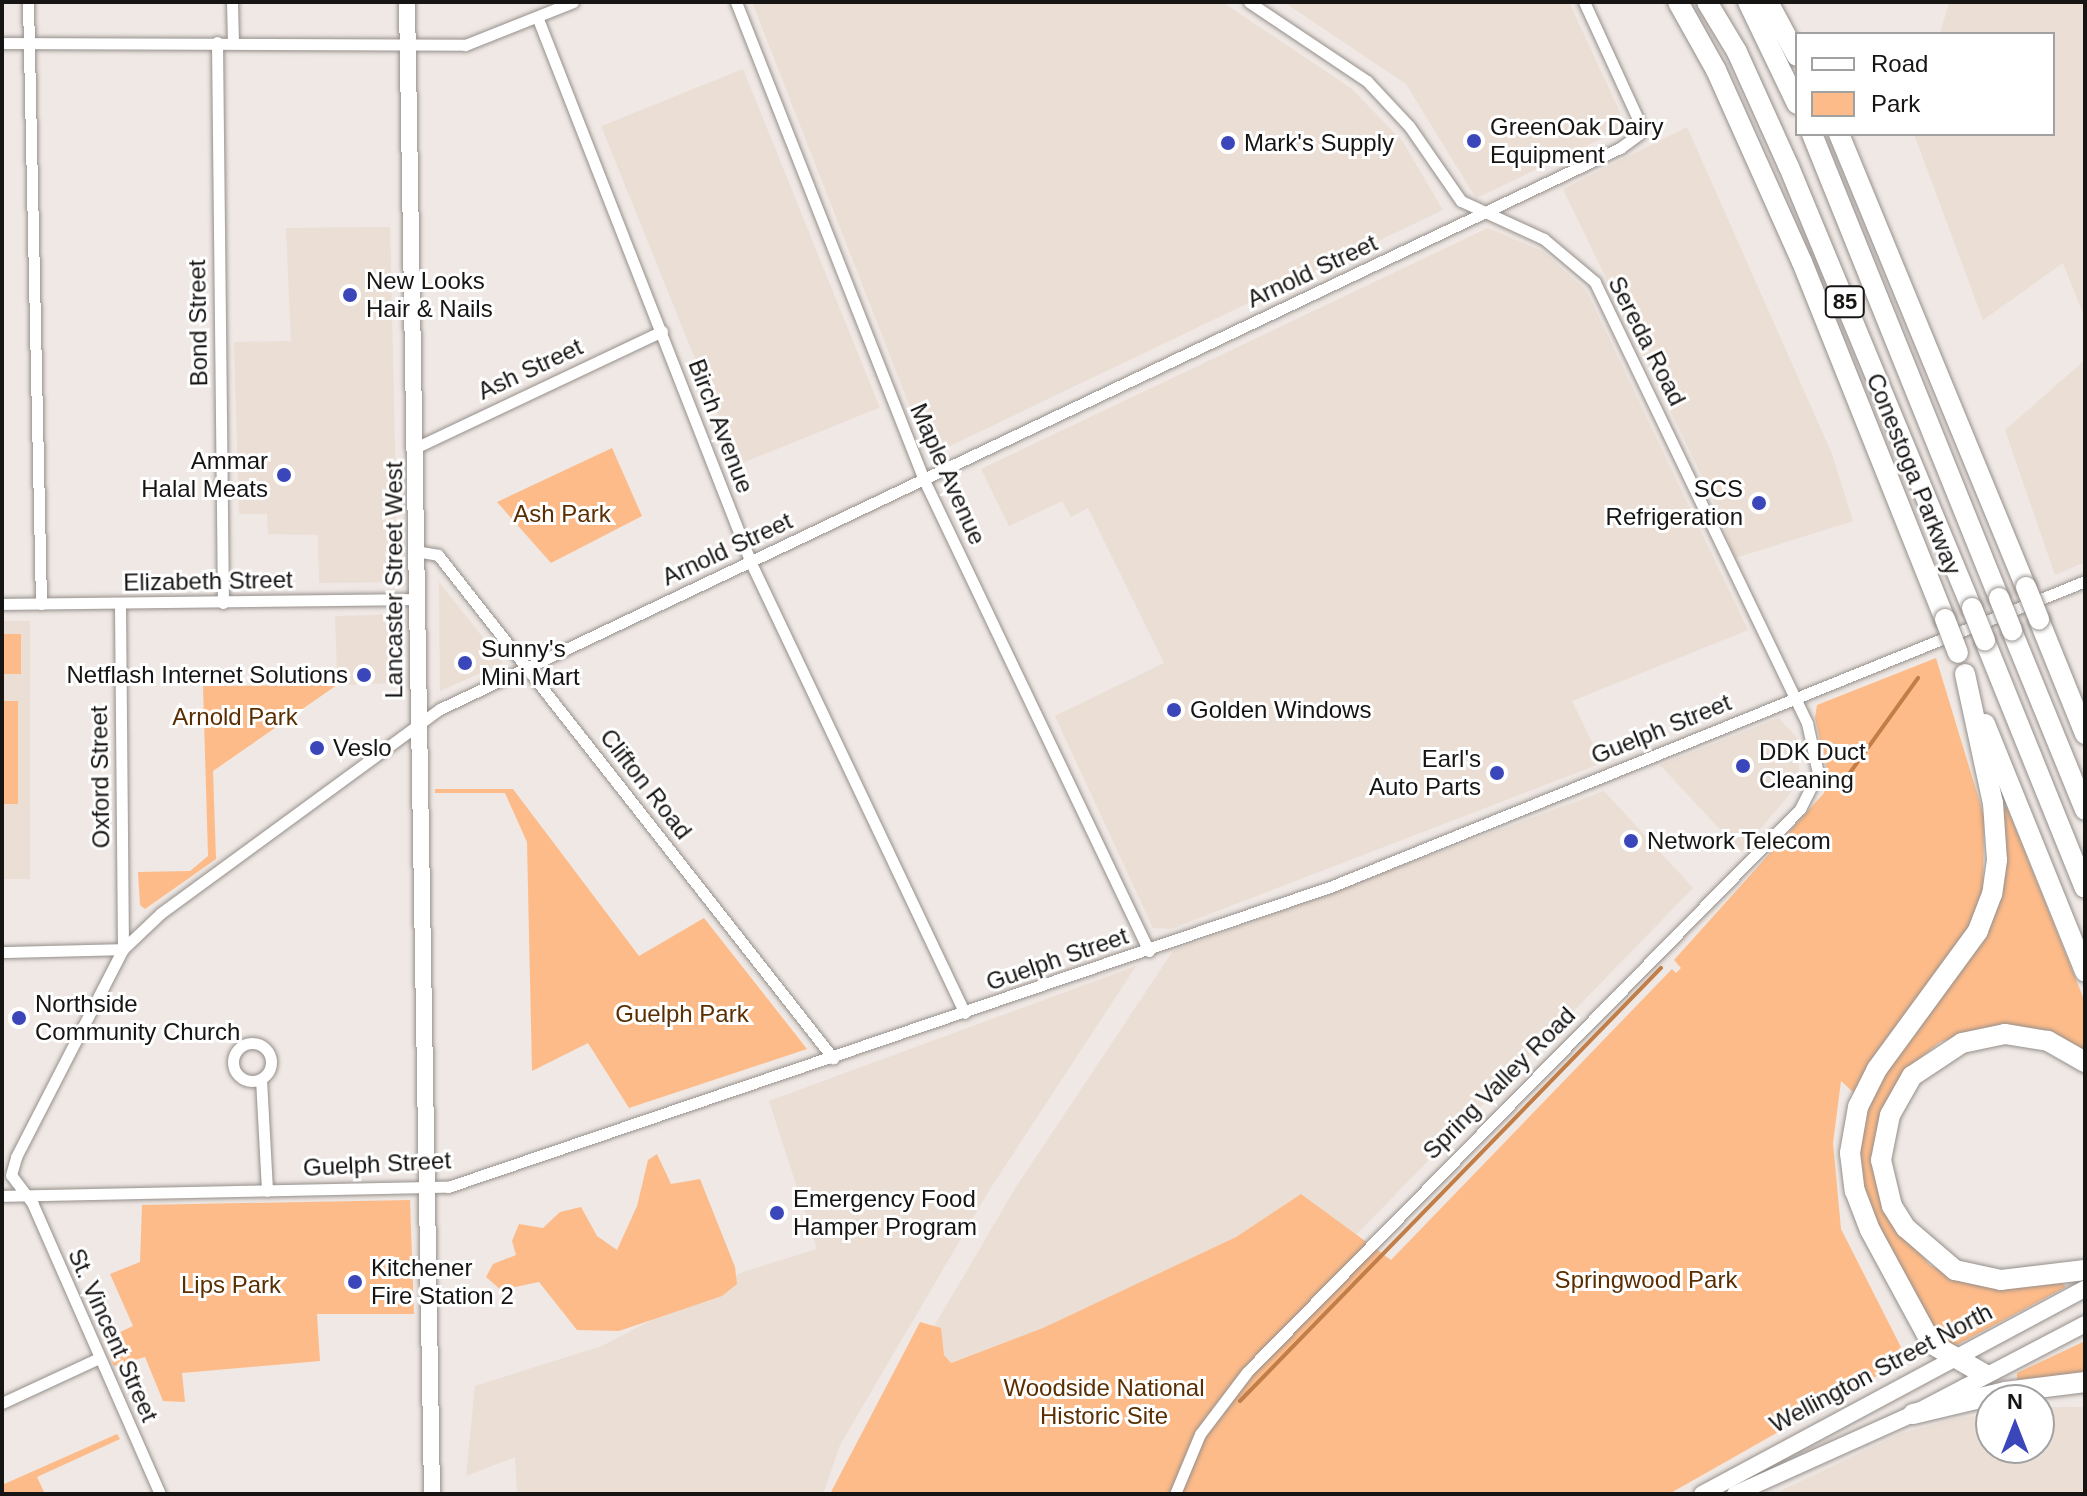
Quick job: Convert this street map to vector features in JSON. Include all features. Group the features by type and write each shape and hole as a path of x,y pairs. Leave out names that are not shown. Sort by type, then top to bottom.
{"highway":[{"name":"Conestoga Parkway","path":"1678,2 1716,70 1802,262 2085,972"},
{"name":"Conestoga Parkway","path":"1707,2 1737,52 1789,167 2085,888"},
{"path":"1748,2 1795,100"},
{"path":"1768,2 1795,52"},
{"name":"Conestoga Parkway","path":"1813,136 2085,810"},
{"name":"85","path":"1840,136 2085,734"},
{"path":"2042,628 2085,703"},
{"path":"1965,674 1993,803 1997,860 1992,894 1978,931 1877,1069 1858,1107 1850,1153 1855,1191 1870,1230 1932,1344 1948,1358 1984,1374"},
{"path":"2085,1062 2048,1041 2005,1034 1962,1043 1912,1076 1890,1115 1881,1160 1892,1206 1906,1228 1925,1249 1955,1270 2001,1280 2085,1270"},
{"path":"1913,1414 2005,1392 2085,1382"}],"main road":[{"name":"Lancaster Street West","path":"407,2 417,447 415,599 429,1188 432,1494"},
{"name":"Wellington Street North","path":"1702,1494 1948,1358 2085,1289"},
{"name":"Wellington Street North","path":"1735,1494 1913,1414 1984,1374 2085,1324"}],"street":[{"path":"28,2 41,604"},
{"path":"232,2 233,42"},
{"path":"2,43 465,45 538,19 573,2"},
{"name":"Maple Avenue","path":"736,2 924,480 1149,951"},
{"name":"Sereda Road","path":"1249,2 1367,81 1409,126 1461,201 1544,239 1595,282 1794,699"},
{"name":"Arnold Street","path":"24,1195 11,1175 16,1157 123,949 161,913 440,709 1620,148 1639,134 1637,117 1584,2"},
{"name":"Birch Avenue","path":"538,19 751,563 965,1013"},
{"name":"Bond Street","path":"217,42 223,603"},
{"name":"Ash Street","path":"417,447 662,331"},
{"name":"Clifton Road","path":"416,551 438,555 833,1058"},
{"name":"Guelph Street","path":"2,1196 448,1187 1330,887 2085,581"},
{"name":"Elizabeth Street","path":"2,604 415,599"},
{"name":"Oxford Street","path":"120,604 123,949"},
{"name":"Spring Valley Road","path":"1175,1494 1200,1434 1247,1372 1800,809 1818,773 1817,751 1794,699"},
{"path":"2,952 123,949"},
{"path":"261,1079 267,1191"},
{"name":"St. Vincent Street","path":"24,1195 33,1204 160,1494"},
{"path":"2,1403 99,1358"}],"shaded area":[{"path":"752,2 1222,2 1352,89 1403,142 1443,210 929,456"},
{"path":"1284,2 1569,2 1620,112 1620,130 1476,198 1406,84"},
{"path":"1949,2 2085,2 2085,318 2063,263 1983,320 1915,136 2055,136 2055,32 1941,32"},
{"path":"743,69 880,407 738,465 601,126"},
{"path":"1687,127 1832,454 1853,521 1735,558 1713,499 1563,189"},
{"path":"390,227 398,582 319,583 318,535 268,534 267,514 239,514 234,342 291,341 286,228"},
{"path":"1488,228 1542,251 1586,290 1748,630 1572,701 1602,763 1171,929 1153,928 1055,716 1164,663 1088,508 1071,517 1062,501 1009,526 981,469"},
{"path":"2085,360 2085,562 2055,575 2005,430"},
{"path":"439,582 503,663 440,691"},
{"path":"397,614 399,683 337,685 335,616"},
{"path":"2,621 30,621 30,879 2,879"},
{"path":"1779,718 1797,738 1800,782 1741,852 1660,765"},
{"path":"1604,791 1693,888 1356,1235 1301,1194 1236,1237 1043,1328 902,1381 1016,1187 1173,951"},
{"path":"1136,966 990,1189 840,1445 823,1494 517,1494 515,1457 466,1476 475,1386 602,1346 743,1272 817,1249 769,1101"},
{"path":"2055,1407 2085,1407 2085,1494 1774,1494 1902,1433 1975,1416 1975,1464 2055,1464"}],"green space":[{"name":"Ash Park","path":"612,448 642,516 551,563 497,502"},
{"path":"2,634 21,634 21,674 2,674"},
{"name":"Springwood Park","path":"1936,658 1984,816 1983,894 1972,922 1854,1093 1841,1081 1833,1143 1841,1229 1907,1359 1669,1494 830,1494 920,1322 941,1328 944,1355 951,1363 1043,1328 1236,1237 1301,1194 1391,1260 1672,969 1676,973 1681,968 1674,960 1824,793 1828,774 1815,718 1817,705"},
{"name":"Arnold Park","path":"337,685 213,771 216,859 145,909 140,905 138,872 190,871 208,856 203,686"},
{"path":"2,701 18,701 18,804 2,804"},
{"name":"Guelph Park","path":"435,789 513,789 639,956 704,918 807,1049 629,1108 588,1043 532,1071 527,842 505,793 435,793"},
{"path":"2007,807 2085,1002 2085,1053 2042,1031 1998,1025 1940,1042 1909,1067 1882,1111 1890,1220 1930,1265 1953,1277 2008,1289 2059,1280 2066,1287 1953,1347 1931,1327 1865,1204 1857,1152 1868,1100 1988,921 1999,809"},
{"path":"657,1154 671,1184 700,1179 735,1267 737,1284 722,1296 619,1331 577,1330 539,1282 501,1290 486,1277 493,1264 516,1255 512,1241 519,1224 543,1228 560,1212 581,1207 597,1236 617,1250 637,1206 648,1160"},
{"name":"Lips Park","path":"410,1200 414,1314 317,1314 320,1361 182,1373 185,1402 163,1401 145,1357 114,1366 103,1340 133,1326 110,1274 140,1262 142,1205"},
{"path":"2085,1341 2085,1374 2017,1383 2017,1373"},
{"path":"117,1434 120,1439 37,1477 45,1494 2,1494 2,1485"}],"waterway":[{"path":"1844,781 1918,678"},
{"path":"1240,1401 1661,968"}],"place":[{"name":"GreenOak Dairy Equipment","path":"1474,141"},
{"name":"Mark's Supply","path":"1228,143"},
{"name":"New Looks Hair & Nails","path":"350,295"},
{"name":"Ammar Halal Meats","path":"284,475"},
{"name":"SCS Refrigeration","path":"1759,503"},
{"name":"Sunny's Mini Mart","path":"465,663"},
{"name":"Netflash Internet Solutions","path":"364,675"},
{"name":"Golden Windows","path":"1174,710"},
{"name":"Veslo","path":"317,748"},
{"name":"DDK Duct Cleaning","path":"1743,766"},
{"name":"Earl's Auto Parts","path":"1497,773"},
{"name":"Network Telecom","path":"1631,841"},
{"name":"Northside Community Church","path":"19,1018"},
{"name":"Emergency Food Hamper Program","path":"777,1213"},
{"name":"Kitchener Fire Station 2","path":"355,1282"}],"park label":[{"name":"Woodside National Historic Site","path":"1104,1402"}]}
